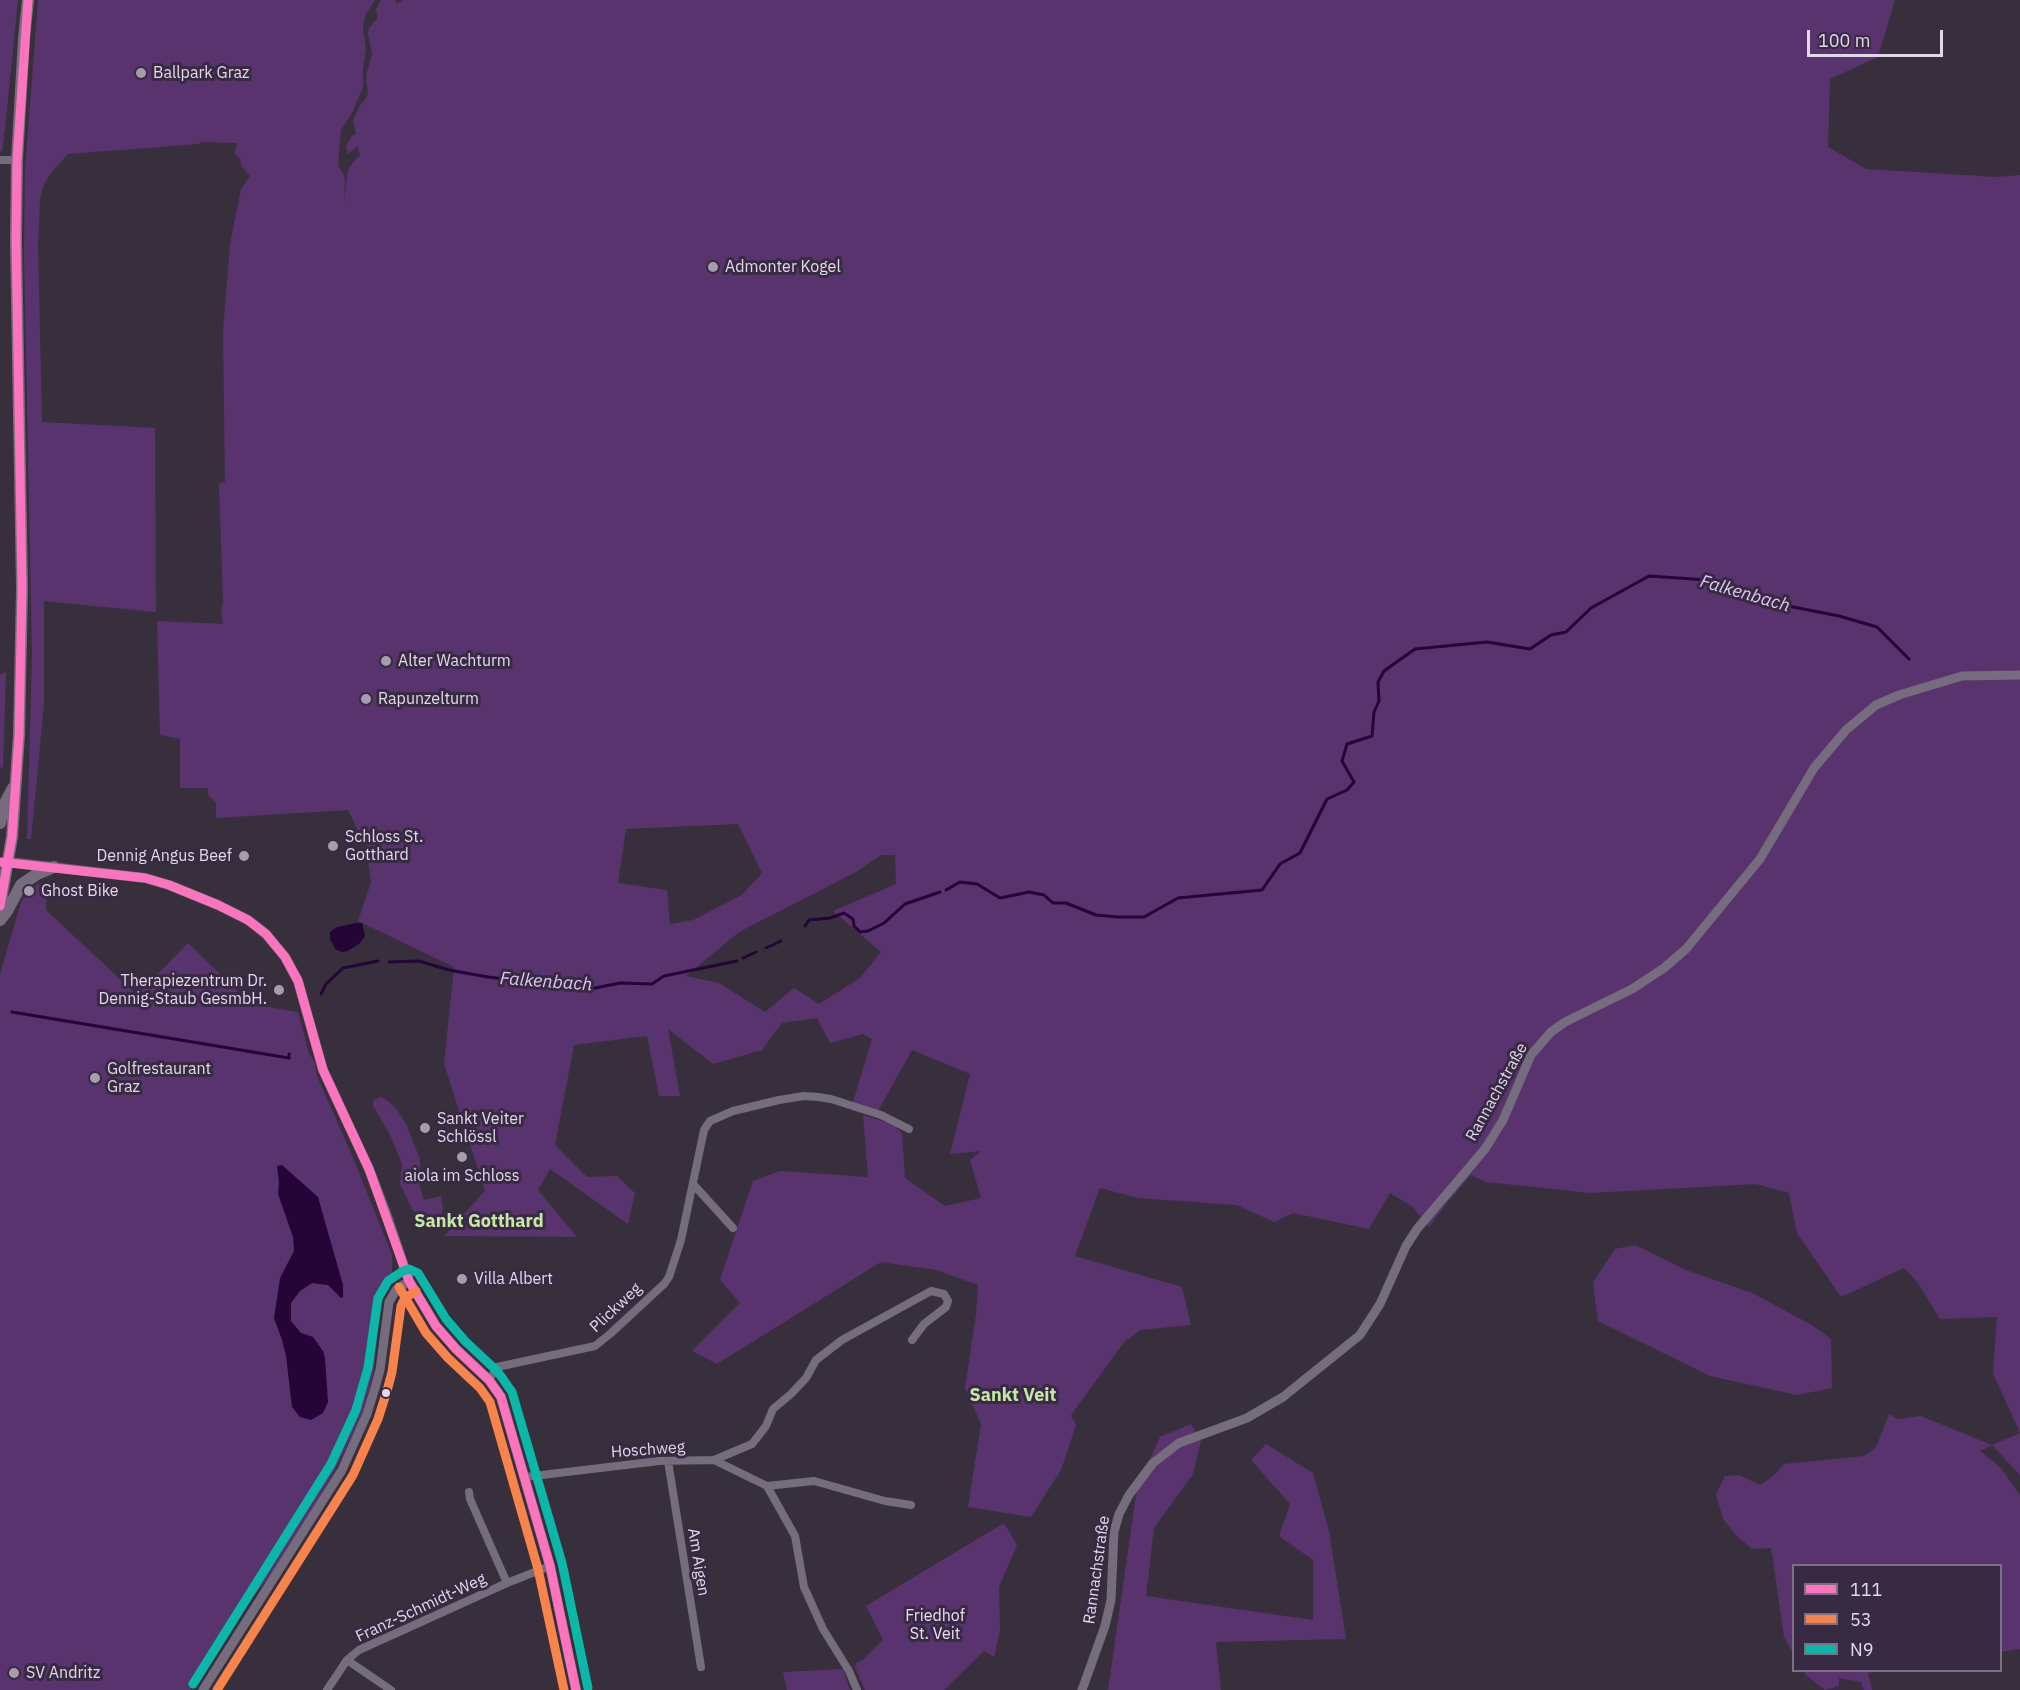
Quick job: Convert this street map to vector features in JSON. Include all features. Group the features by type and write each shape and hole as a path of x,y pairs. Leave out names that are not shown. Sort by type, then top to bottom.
{"main road":[{"path":"0,906 4,862 12,837 19,735 21,599 16,240 17,160 28,0"},
{"path":"0,823 5,803 15,785"},
{"path":"4,862 145,878 169,885 234,912 266,934 285,957 298,981 323,1071 369,1169 409,1281 446,1339 489,1380 501,1397 550,1566 576,1690"},
{"path":"0,920 21,885 37,874 54,867"}],"street":[{"path":"0,160 17,160"},
{"name":"Rannachstraße","path":"1083,1690 1105,1626 1111,1600 1114,1532 1119,1514 1129,1495 1153,1463 1179,1443 1247,1418 1284,1397 1360,1335 1380,1304 1406,1246 1417,1229 1485,1149 1503,1120 1532,1055 1551,1032 1565,1022 1632,988 1664,968 1686,949 1760,859 1814,768 1846,730 1876,705 1899,695 1962,676 2020,675"},
{"name":"Plickweg","path":"489,1380 497,1367 596,1346 669,1277 678,1249 704,1130 710,1121 733,1111 792,1097 818,1097 881,1115 909,1129"},
{"path":"693,1184 733,1228"},
{"path":"203,1690 342,1470 367,1414 380,1370 388,1302 396,1290 409,1281"},
{"path":"714,1460 752,1444 766,1426 773,1409 806,1378 816,1360 842,1341 931,1291 944,1294 948,1301 946,1307 924,1324 912,1340"},
{"name":"Hoschweg","path":"525,1477 668,1461 714,1460 767,1486"},
{"name":"Am Aigen","path":"668,1461 702,1667"},
{"path":"857,1690 849,1671 823,1629 804,1587 795,1536 767,1486 814,1481 885,1501 911,1505"},
{"name":"Franz-Schmidt-Weg","path":"470,1492 470,1499 507,1583"},
{"name":"Franz-Schmidt-Weg","path":"327,1690 347,1660 358,1650 550,1566"},
{"name":"Franz-Schmidt-Weg","path":"347,1660 391,1690"}],"green space":[{"path":"0,0 18,0 2,151 0,151"},
{"path":"38,0 375,0 365,16 363,28 366,49 363,87 353,111 341,130 338,165 345,178 344,202 348,170 360,156 358,146 348,154 346,146 356,134 353,121 368,93 366,76 372,54 368,34 369,28 377,19 375,11 381,0 395,0 397,4 403,0 1895,0 1878,57 1830,79 1828,147 1866,169 1997,177 2020,175 2020,1433 1993,1373 1997,1317 1940,1319 1918,1283 1904,1268 1841,1297 1797,1233 1789,1193 1756,1184 1590,1193 1486,1182 1471,1175 1429,1227 1413,1207 1390,1193 1369,1229 1293,1213 1274,1222 1237,1205 1138,1198 1100,1188 1075,1256 1182,1287 1191,1325 1141,1330 1125,1341 1071,1415 1076,1425 1061,1470 1031,1517 968,1507 981,1424 965,1388 978,1285 936,1270 881,1262 717,1364 692,1351 740,1303 720,1280 753,1181 780,1171 868,1177 863,1115 892,1124 902,1133 905,1178 945,1206 981,1198 970,1160 981,1151 950,1154 970,1074 912,1050 878,1111 853,1102 872,1039 863,1034 830,1043 817,1018 782,1023 762,1050 713,1064 668,1029 680,1096 659,1096 647,1036 574,1045 555,1145 587,1177 617,1176 635,1193 628,1224 550,1169 538,1190 577,1237 444,1236 485,1191 444,1064 454,967 358,921 371,882 366,847 348,810 216,818 216,803 208,795 208,788 180,788 180,739 160,735 157,621 223,624 219,483 225,482 223,331 230,244 241,189 250,176 241,165 240,158 235,154 237,143 202,142 68,154 44,184 40,199 38,245 42,422 155,428 156,612 44,601 44,705 31,839 27,839 32,653 24,253 25,169","holes":["738,824 762,873 742,895 693,920 670,924 667,890 618,883 626,829","881,855 895,855 896,884 833,911 881,952 860,978 819,1004 794,988 765,1012 719,983 686,976 739,932 856,872"]},
{"path":"6,672 3,768 0,767 0,675"},
{"path":"38,884 47,885 46,910 137,995 188,943 251,1004 298,1012 317,1076 392,1255 392,1275 382,1298 379,1315 374,1372 362,1416 311,1512 267,1580 220,1637 191,1690 0,1690 0,974 21,902"},
{"path":"380,1097 396,1108 406,1124 420,1159 420,1188 424,1200 441,1196 443,1208 438,1226 429,1229 412,1209 400,1184 402,1164 390,1135 373,1105 374,1100"},
{"path":"1635,1245 1686,1270 1752,1293 1812,1325 1831,1339 1832,1388 1797,1395 1710,1376 1598,1321 1593,1282 1615,1249"},
{"path":"1889,1414 1897,1419 1921,1416 1992,1445 1980,1451 2001,1468 2020,1495 2020,1649 2002,1652 2002,1564 1792,1564 1792,1652 1784,1637 1771,1548 1752,1549 1736,1535 1723,1519 1716,1494 1725,1476 1739,1475 1760,1485 1784,1464 1864,1456 1876,1447"},
{"path":"1191,1424 1201,1441 1193,1474 1154,1528 1146,1596 1313,1620 1313,1560 1279,1536 1290,1504 1251,1460 1266,1444 1313,1473 1329,1531 1346,1639 1216,1642 1221,1690 1108,1690 1137,1488 1160,1437"},
{"path":"2020,1433 2020,1475 1992,1445"},
{"name":"Friedhof St. Veit","path":"1004,1523 1017,1545 999,1587 1000,1630 994,1657 984,1651 944,1690 865,1690 855,1667 856,1663 863,1660 883,1640 866,1606"},
{"path":"843,1669 850,1690 787,1690 783,1672"},
{"path":"1804,1672 1874,1672 1868,1673 1872,1690 1864,1690 1861,1682 1839,1678 1839,1686 1825,1690"}],"shaded area":[{"path":"362,923 365,936 360,943 348,951 342,952 335,949 330,939 330,932 337,927"},
{"path":"282,1165 318,1197 343,1285 343,1297 341,1298 328,1285 312,1283 300,1291 291,1303 291,1321 301,1333 313,1337 325,1358 328,1402 323,1413 311,1420 300,1417 292,1407 286,1356 274,1318 280,1278 294,1251 293,1237 278,1194 277,1166"}],"waterway":[{"name":"Falkenbach","path":"946,890 960,882 977,884 1000,898 1029,892 1044,895 1053,903 1066,903 1096,915 1117,917 1144,917 1178,898 1262,890 1280,864 1300,853 1327,799 1347,790 1354,782 1342,761 1347,744 1372,736 1374,712 1379,701 1378,682 1384,671 1415,649 1487,642 1530,649 1551,635 1566,632 1591,608 1649,576 1707,580 1723,589 1755,594 1768,602 1839,616 1877,627 1909,659"},
{"name":"Falkenbach","path":"805,926 809,920 830,918 844,913 853,919 854,926 860,932 868,931 884,923 905,904 940,892"},
{"name":"Falkenbach","path":"766,948 781,941"},
{"name":"Falkenbach","path":"743,958 756,952"},
{"name":"Falkenbach","path":"321,994 326,984 343,968 378,961"},
{"name":"Falkenbach","path":"389,962 419,961 449,970 488,977 590,989 620,983 652,984 664,976 737,961"},
{"name":"Falkenbach","path":"12,1012 289,1058 289,1054"}],"transit line":[{"name":"111","path":"0,906 12,837 19,735 22,588 16,240 17,160 28,0"},
{"name":"111","path":"0,862 145,878 169,885 248,920 266,934 285,957 298,981 323,1070 369,1169 409,1281 436,1326 456,1349 489,1380 501,1397 550,1566 576,1690"},
{"name":"N9","path":"193,1684 331,1464 356,1410 368,1368 378,1298 388,1281 409,1269 418,1273 446,1319 465,1341 498,1372 512,1392 562,1563 588,1688"},
{"name":"53","path":"399,1287 426,1333 448,1358 480,1388 490,1402 538,1569 564,1690"},
{"name":"53","path":"217,1690 353,1475 378,1419 387,1391 392,1372 401,1306 405,1298 416,1291"}],"place":[{"name":"Ballpark Graz","path":"141,73"},
{"name":"Admonter Kogel","path":"713,267"},
{"name":"Alter Wachturm","path":"386,661"},
{"name":"Rapunzelturm","path":"366,699"},
{"name":"Schloss St. Gotthard","path":"333,846"},
{"name":"Dennig Angus Beef","path":"244,856"},
{"name":"Ghost Bike","path":"29,891"},
{"name":"Therapiezentrum Dr. Dennig-Staub GesmbH.","path":"279,990"},
{"name":"Golfrestaurant Graz","path":"95,1078"},
{"name":"Sankt Veiter Schlössl","path":"425,1128"},
{"name":"aiola im Schloss","path":"462,1157"},
{"name":"Villa Albert","path":"462,1279"},
{"name":"SV Andritz","path":"14,1673"}],"district":[{"name":"Sankt Gotthard","path":"479,1222"},
{"name":"Sankt Veit","path":"1013,1396"}]}
